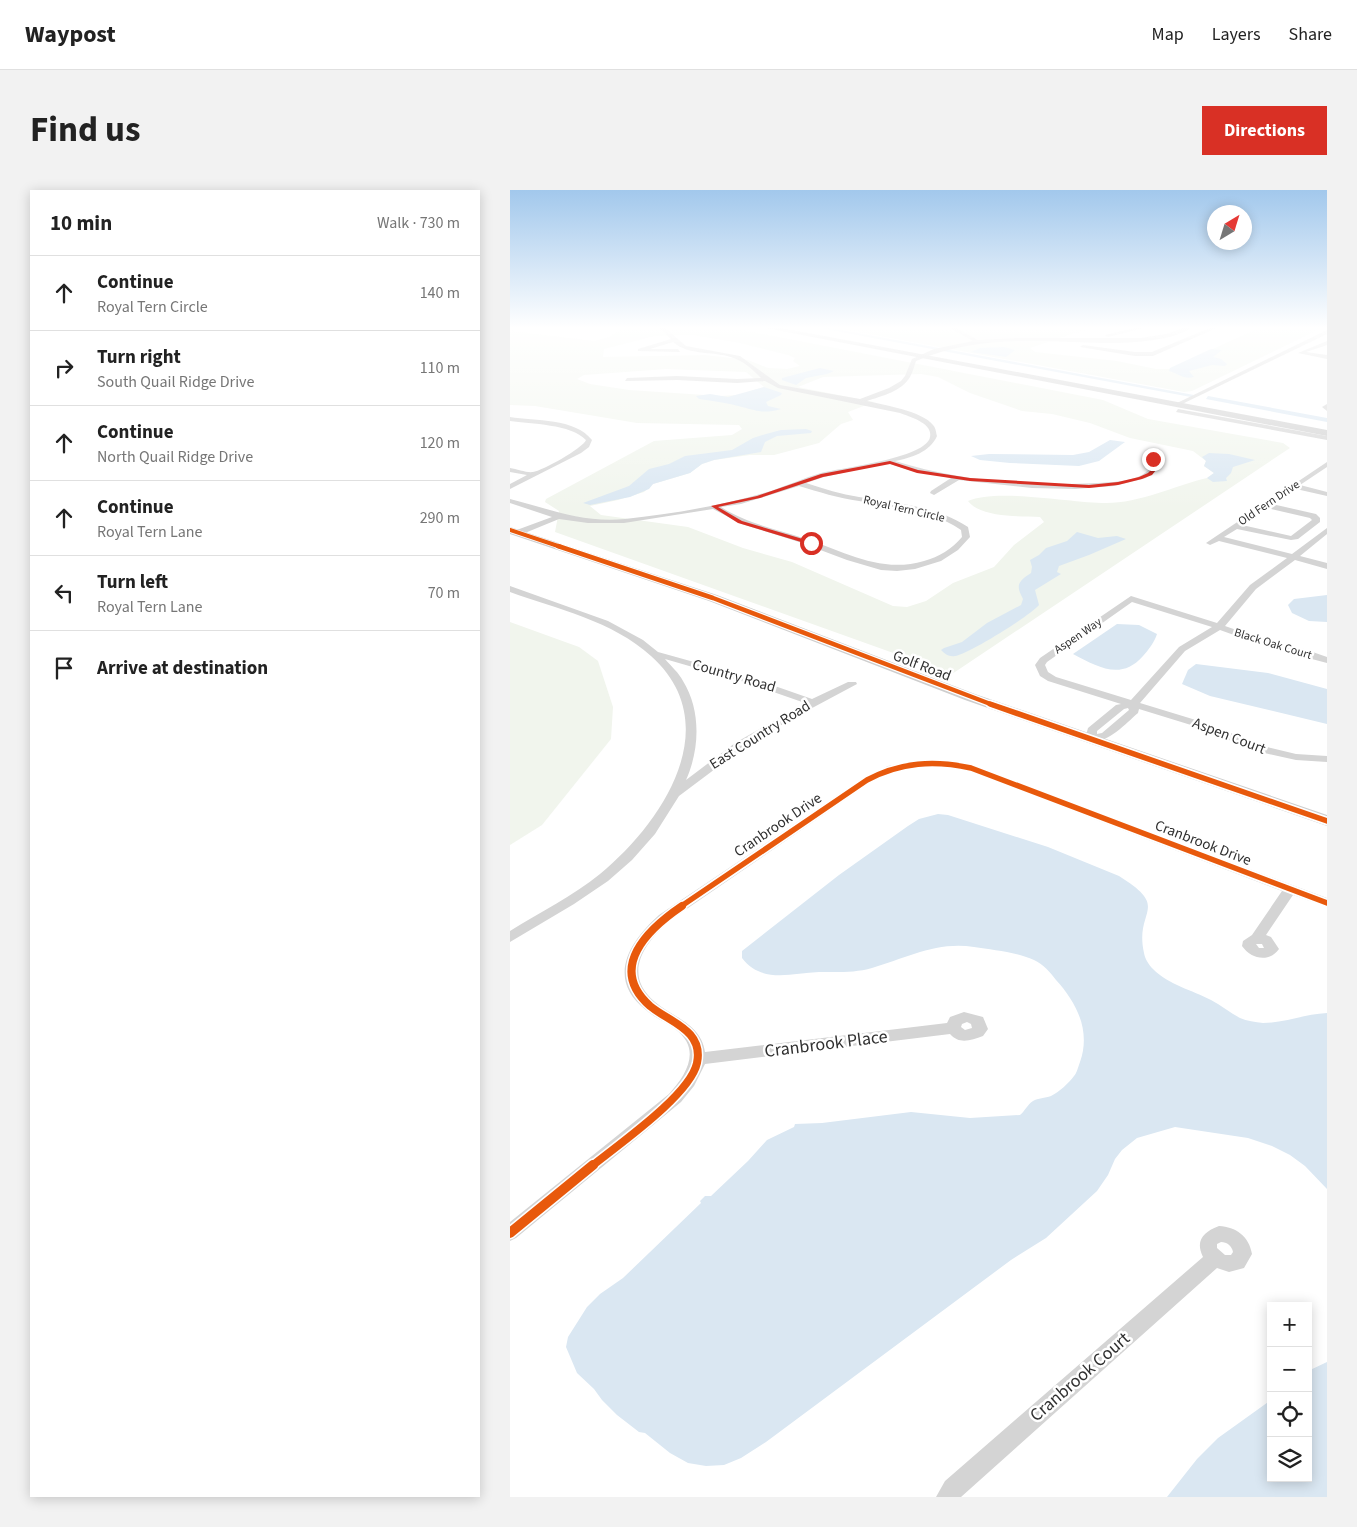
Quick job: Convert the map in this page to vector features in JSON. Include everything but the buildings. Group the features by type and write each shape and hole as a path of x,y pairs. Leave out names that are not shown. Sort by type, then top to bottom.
{"main road":[{"path":"1090,388 1179,406 1327,431"},
{"name":"Golf Road","path":"512,530 752,612 950,690 1327,821"}],"street":[{"path":"510,501 560,516 588,521 624,521 758,497 837,472 890,462 915,454 927,446 934,436 931,426 922,419 904,412 786,388"},
{"path":"858,402 892,388"},
{"path":"1179,406 1215,388"},
{"path":"815,401 822,395"},
{"path":"1179,406 1327,438"},
{"path":"510,419 569,428 580,432 588,438 588,443 583,449 510,487"},
{"path":"890,462 917,471 956,478 1067,486 1104,486 1141,478 1150,474 1159,464 1167,462"},
{"name":"Old Fern Drive","path":"1293,557 1214,541 1327,464"},
{"path":"510,470 536,475"},
{"path":"934,493 956,478"},
{"name":"Royal Tern Circle","path":"714,506 740,522 811,543 859,563 878,568 905,568 929,562 956,549 966,538 965,528 946,518 913,509 842,496 799,483"},
{"path":"1294,486 1327,494"},
{"path":"1236,526 1291,538 1317,520 1313,516 1266,505"},
{"path":"512,530 549,513"},
{"path":"512,530 547,522 560,516"},
{"path":"535,518 547,522"},
{"path":"1090,739 1106,735 1134,711 1133,704 1144,694 1182,648 1219,627 1253,586 1327,530"},
{"path":"1293,557 1327,566"},
{"name":"Country Road","path":"510,589 611,627 656,654 677,681 686,700 691,720 690,751 675,795"},
{"name":"Aspen Way","path":"1133,704 1052,679 1044,674 1040,665 1043,660 1131,599 1157,606"},
{"name":"Black Oak Court","path":"1157,606 1262,642 1301,651 1327,660"},
{"name":"Country Road","path":"656,654 783,690 808,700 810,703"},
{"name":"East Country Road","path":"675,795 714,762 741,743 810,703 852,684"},
{"name":"Aspen Court","path":"1133,704 1196,723 1264,750 1296,757 1327,759"},
{"name":"Cranbrook Drive","path":"698,1059 696,1044 689,1032 650,1006 636,989 631,968 634,954 640,942 650,929 664,918 867,780 889,769 905,765 930,763 971,768 1327,903"},
{"path":"510,937 603,878 640,842 675,795"},
{"path":"1257,938 1290,889"},
{"name":"Cranbrook Place","path":"698,1059 953,1028"},
{"path":"510,1234 675,1098 692,1078 698,1059"},
{"name":"Cranbrook Court","path":"948,1497 960,1483 1214,1259"}],"shaded area":[{"path":"510,388 616,388 720,396 738,395 761,388 803,388 874,402 848,412 853,420 841,424 819,443 774,455 750,455 714,460 702,464 690,473 653,484 644,492 590,506 601,515 688,527 743,548 792,562 893,606 907,607 926,601 953,583 994,567 1014,545 1044,522 1040,517 1001,515 982,511 968,501 981,497 1015,496 1106,503 1119,502 1157,494 1207,478 1214,473 1204,466 1206,461 1193,451 1130,438 1090,423 1052,414 1022,411 960,388 1041,388 1103,400 1148,419 1283,443 1290,448 952,674 555,532 559,511 545,502 546,499 654,441 732,435 742,429 739,425 637,423 535,406 510,405"},
{"path":"767,388 782,393 766,402 768,406 781,409 761,411 699,399 696,396 710,394 728,397"},
{"path":"1162,388 1198,388 1184,392"},
{"path":"806,429 812,431 811,433 777,436 765,442 761,452 714,460 702,464 690,473 653,484 649,489 630,497 590,505 583,503 629,486 649,469 669,464 685,456 732,450 753,438 781,430"},
{"path":"1110,440 1125,442 1099,461 1079,466 1010,463 980,460 971,456 989,454 1073,455 1089,452"},
{"path":"1209,453 1229,454 1255,460 1233,467 1231,473 1226,478 1227,481 1213,482 1207,478 1214,473 1204,466 1206,461 1202,457"},
{"path":"1077,532 1098,538 1117,536 1126,539 1059,566 1057,572 1061,574 1035,590 1039,605 998,634 972,649 955,656 947,655 941,650 962,642 987,623 1021,605 1023,599 1019,591 1019,584 1031,573 1030,560 1046,548 1067,541"},
{"path":"1327,595 1327,622 1309,621 1292,613 1288,605 1294,599"},
{"path":"510,622 579,647 598,661 613,707 611,739 542,825 510,845"},
{"path":"1117,624 1139,625 1157,634 1149,648 1135,664 1118,670 1109,669 1100,667 1073,654"},
{"path":"1196,664 1268,673 1327,689 1327,724 1210,696 1182,684 1188,670"},
{"path":"938,814 948,815 1048,847 1119,876 1135,887 1148,903 1142,938 1147,962 1159,975 1211,1000 1240,1018 1248,1021 1271,1023 1327,1013 1327,1189 1305,1166 1290,1155 1272,1146 1248,1138 1175,1127 1137,1138 1122,1150 1115,1159 1108,1175 1097,1191 1046,1238 1011,1260 766,1442 741,1458 724,1465 706,1466 688,1463 670,1453 645,1433 639,1432 617,1415 577,1373 566,1347 568,1337 587,1307 600,1294 623,1278 701,1203 700,1201 705,1196 711,1196 767,1140 794,1127 795,1124 822,1123 911,1112 970,1118 1020,1115 1033,1101 1051,1096 1060,1090 1077,1072 1083,1051 1084,1039 1083,1028 1076,1008 1064,989 1049,971 1027,957 974,947 947,946 922,951 859,971 788,975 768,974 759,971 742,958 742,951 839,875 919,819"},
{"path":"1327,1362 1327,1497 1167,1497 1197,1459 1218,1438 1267,1403 1267,1482 1312,1482 1312,1369"}],"waterway":[{"path":"1152,388 1191,395"},
{"path":"1208,398 1327,420"}],"cycle path":[{"path":"510,530 713,598 970,697 1327,821"},
{"path":"510,1233 675,1098 693,1073 698,1055 697,1046 692,1037 680,1025 649,1005 638,994 633,982 631,970 633,959 645,937 664,918 867,780 879,774 905,765 931,763 944,763 971,768 1327,903"}],"route":[{"path":"811,543 740,522 714,506 758,497 822,475 890,462 917,471 970,480 1089,486 1118,484 1141,478 1150,474 1158,466 1159,464 1152,462 1153,459"}]}
